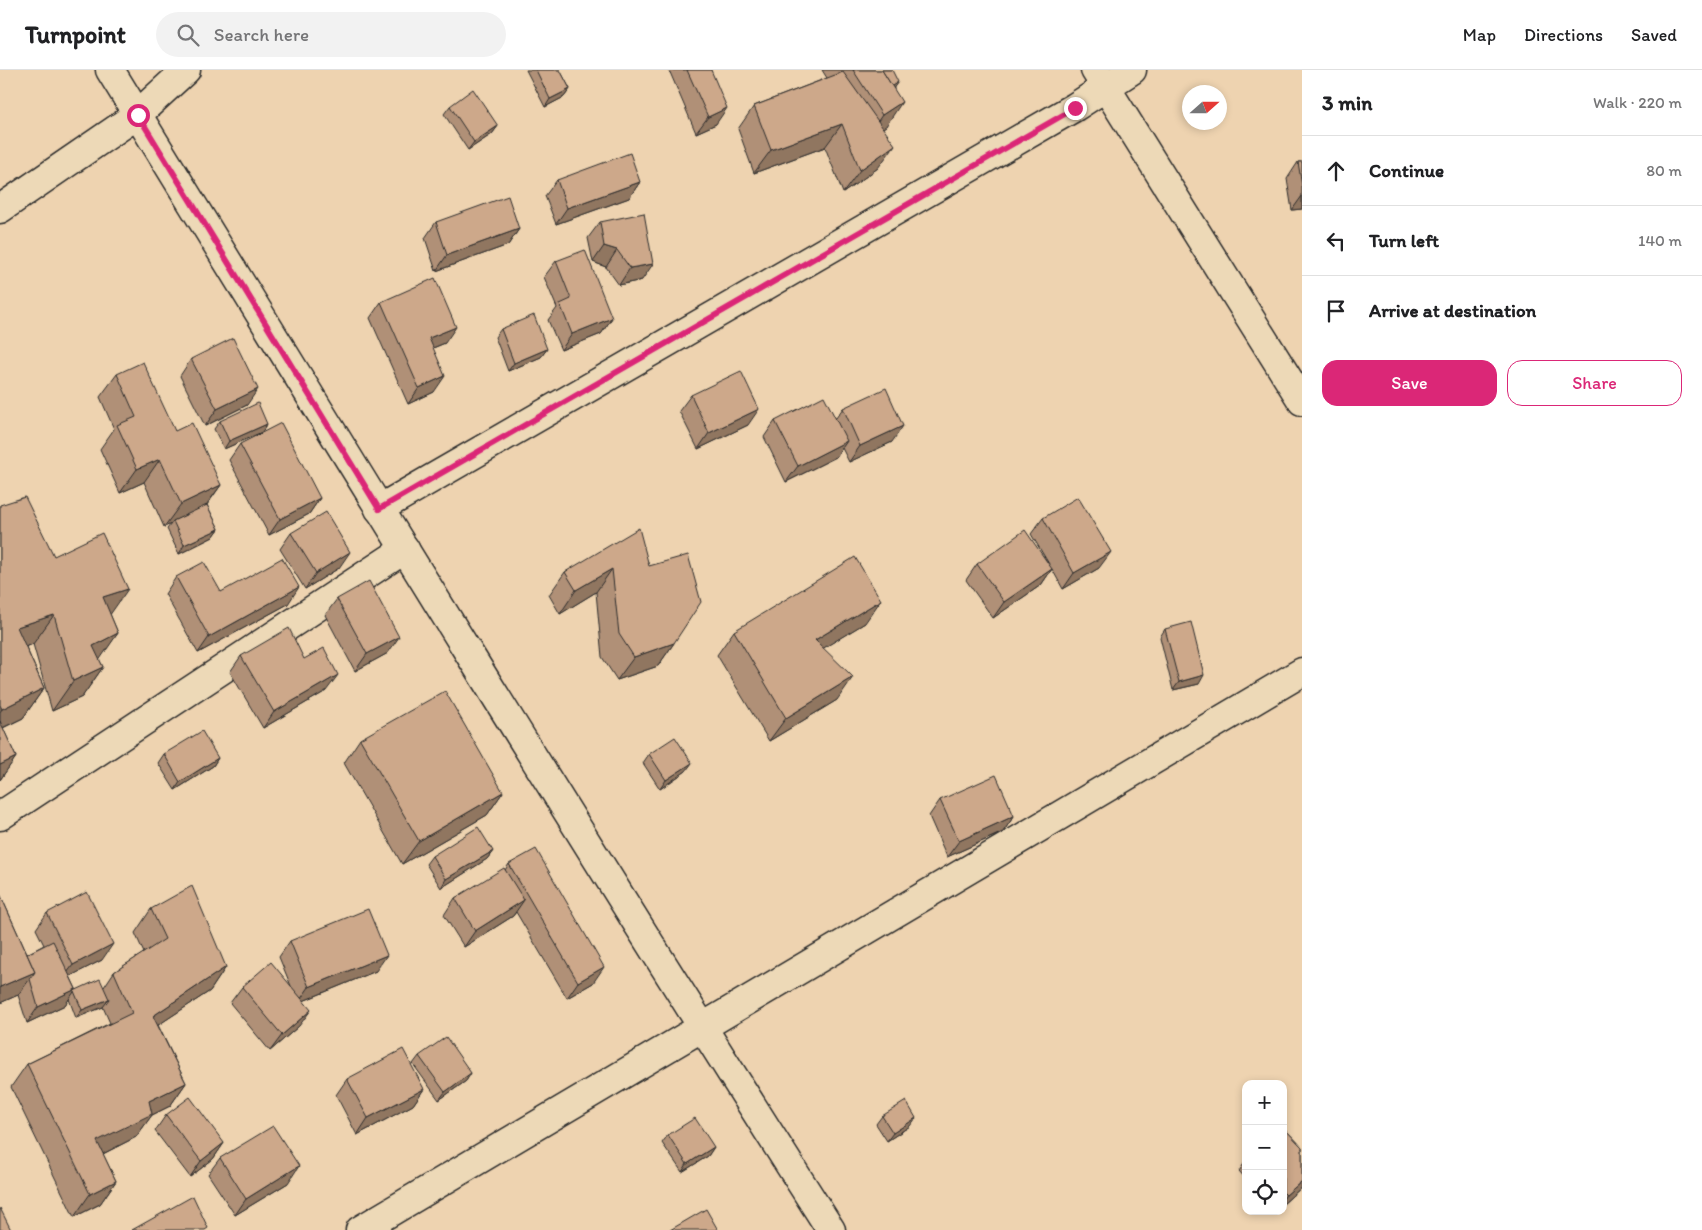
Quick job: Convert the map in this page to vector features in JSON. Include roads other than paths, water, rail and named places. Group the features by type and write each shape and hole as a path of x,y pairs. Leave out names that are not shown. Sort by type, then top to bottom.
{"street":[{"path":"110,70 379,509 702,1028 831,1230"},
{"path":"0,209 138,115 186,70"},
{"path":"379,509 1075,108 1100,79 1132,70"},
{"path":"1100,79 1302,401"},
{"path":"0,816 405,549"},
{"path":"360,1230 1302,672"}]}
